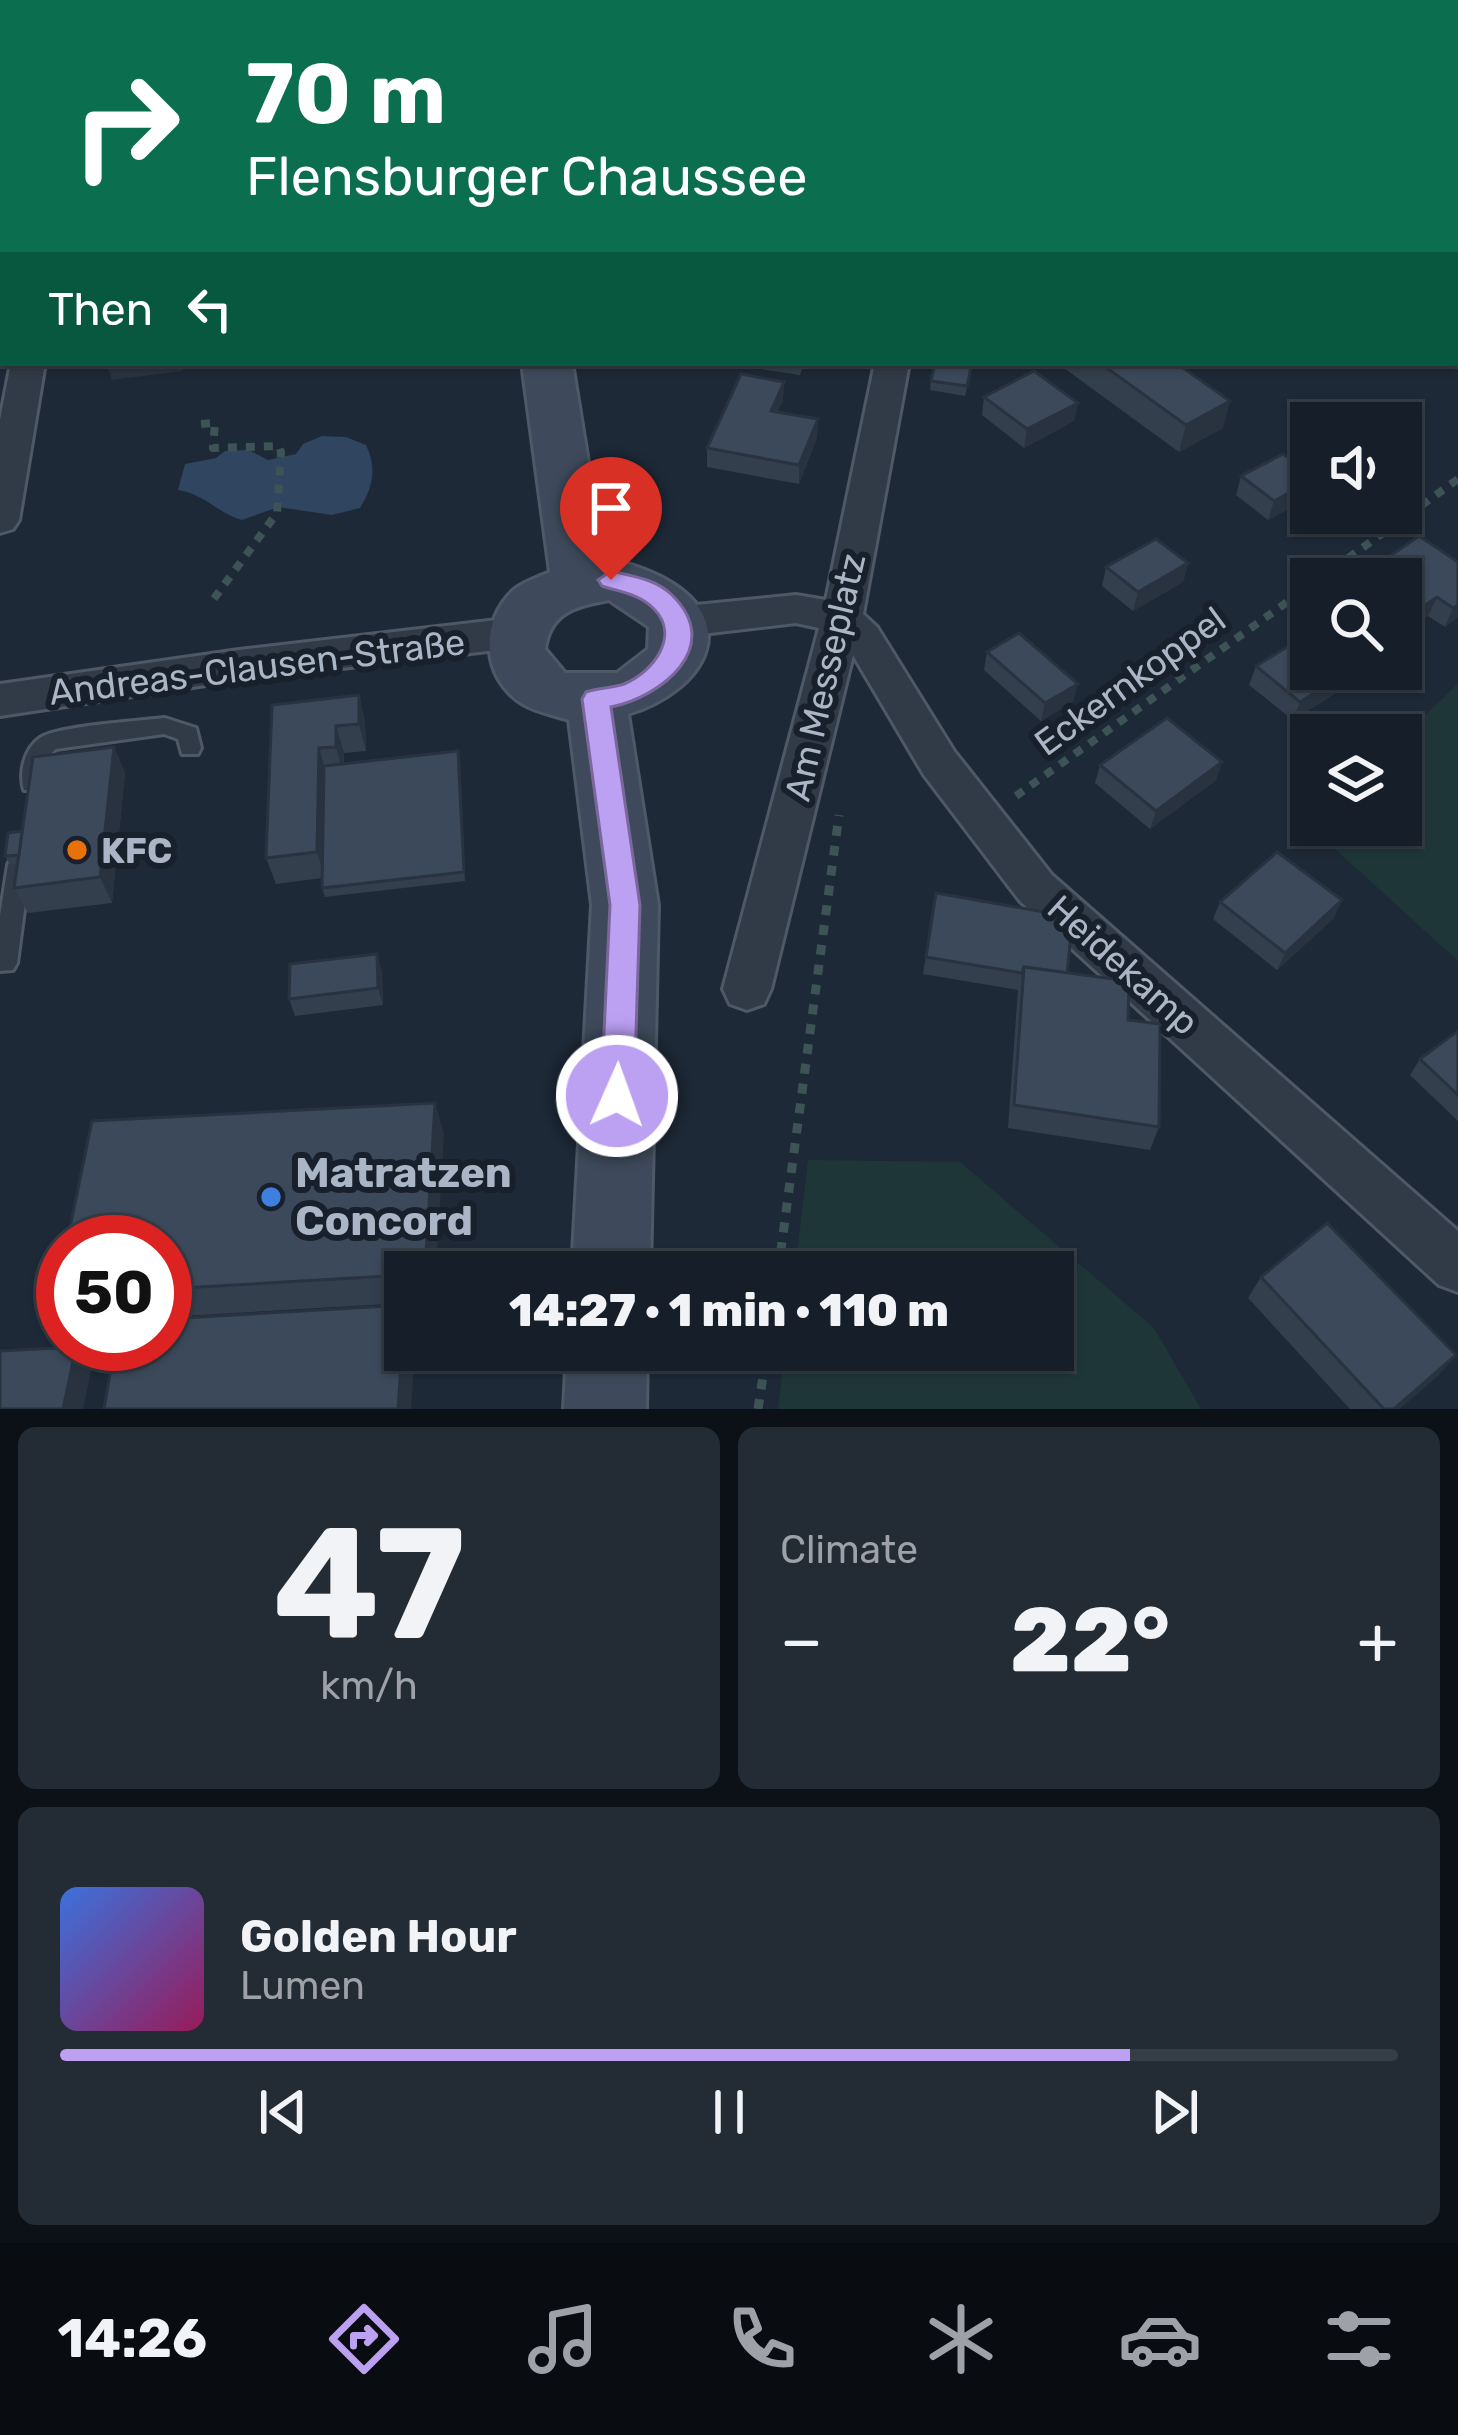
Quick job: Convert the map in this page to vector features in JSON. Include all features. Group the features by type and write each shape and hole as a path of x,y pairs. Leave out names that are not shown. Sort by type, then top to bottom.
{"main road":[{"path":"547,366 579,581"},
{"path":"611,580 640,587 663,602 676,622 677,649 661,674 633,692 596,699 568,697 543,688 525,672 515,653 520,619 544,595 579,581 611,580"},
{"path":"596,699 625,905 611,1251"},
{"path":"605,1409 607,1371"}],"street":[{"path":"0,520 27,366"},
{"name":"Am Messeplatz","path":"747,989 842,618 891,366"},
{"path":"676,622 796,610 842,618"},
{"name":"Heidekamp","path":"842,618 863,637 939,763 981,822 1036,888 1458,1266"},
{"name":"Andreas-Clausen-Straße","path":"0,700 238,665 515,633"}],"lane":[{"path":"30,797 37,754 50,742 165,726 188,734 190,748"},
{"path":"5,963 19,864"}],"path":[{"path":"200,424 215,423 213,448 279,446 281,452 277,513 213,600"},
{"path":"1348,558 1458,479"},
{"name":"Eckernkoppel","path":"981,822 1290,600"},
{"path":"781,1251 841,798"},
{"path":"758,1409 764,1371"}],"green space":[{"path":"1458,684 1458,961 1332,846 1422,846 1422,718"},
{"path":"808,1160 960,1162 1064,1251 797,1251"},
{"path":"1074,1260 1154,1328 1201,1409 778,1409 783,1371 1074,1371"}],"water":[{"path":"322,436 346,437 366,445 372,477 360,508 332,515 278,507 242,520 178,490 185,464 216,458 225,451 249,450 268,460 296,454 303,444"}],"building":[{"path":"934,366 971,366 967,386 931,381"},
{"path":"1104,366 1180,366 1230,401 1186,425"},
{"path":"1034,371 1078,403 1027,429 984,397"},
{"path":"741,374 784,382 771,411 818,419 799,465 707,448"},
{"path":"1283,454 1290,459 1290,492 1274,501 1241,476"},
{"path":"1419,536 1458,562 1458,605 1453,608 1437,597 1422,607 1422,558 1387,558"},
{"path":"1156,539 1188,563 1138,592 1106,567"},
{"path":"1019,633 1078,684 1045,703 987,652"},
{"path":"1290,645 1290,690 1319,690 1300,702 1256,666"},
{"path":"359,695 359,724 336,726 336,747 319,748 317,852 266,858 272,705"},
{"path":"1167,718 1222,762 1156,811 1100,765"},
{"name":"KFC","path":"114,747 100,877 14,888 33,757"},
{"path":"458,751 464,872 322,888 324,766"},
{"path":"22,831 19,855 5,856 8,833"},
{"path":"1277,852 1342,900 1285,953 1220,902"},
{"path":"936,893 1073,917 1067,973 1024,967 1022,973 926,957"},
{"path":"377,954 378,988 289,999 290,964"},
{"path":"1024,967 1129,981 1128,1020 1160,1024 1159,1127 1014,1105"},
{"path":"1458,1031 1458,1095 1420,1059"},
{"name":"Matratzen Concord","path":"435,1103 426,1251 384,1251 384,1276 192,1287 192,1215 73,1215 92,1121"},
{"path":"1327,1223 1456,1355 1394,1409 1384,1409 1261,1277"},
{"path":"384,1306 384,1371 401,1371 398,1409 104,1409 110,1371 192,1371 192,1317"},
{"path":"36,1349 36,1371 71,1371 63,1409 0,1409 0,1351"}],"place":[{"name":"KFC","path":"77,850"},
{"name":"Matratzen Concord","path":"271,1197"}],"route":[{"path":"611,580 640,587 663,602 676,622 677,649 661,674 633,692 596,699 625,905 617,1096"}]}
